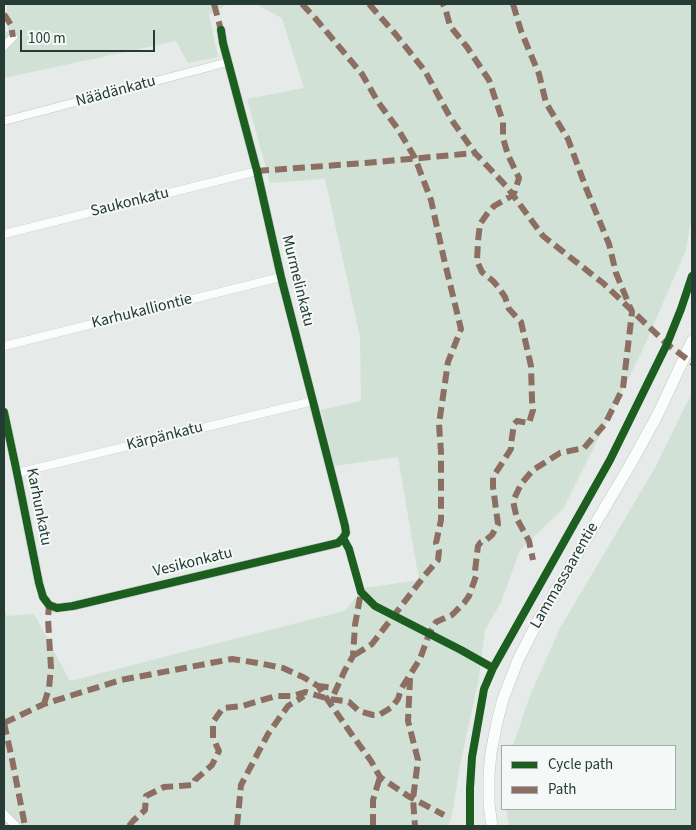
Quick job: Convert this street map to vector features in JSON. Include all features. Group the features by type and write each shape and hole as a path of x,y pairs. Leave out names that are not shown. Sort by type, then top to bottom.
{"street":[{"name":"Murmelinkatu","path":"221,30 257,171 281,277 345,526 346,533 343,538"},
{"path":"4,46 13,37"},
{"name":"Näädänkatu","path":"4,121 228,62"},
{"name":"Saukonkatu","path":"4,234 257,171"},
{"name":"Karhukalliontie","path":"4,346 281,277"},
{"name":"Lammassaarentie","path":"492,826 489,804 491,753 497,722 518,660 539,619 630,466 658,414 692,341"},
{"name":"Kärpänkatu","path":"17,473 313,401"},
{"name":"Karhunkatu","path":"4,412 39,583 43,597 49,605"},
{"name":"Vesikonkatu","path":"49,605 57,608 72,606 338,542 343,538"},
{"path":"4,814 16,826"}],"green space":[{"path":"7,4 227,4 209,15 218,57 188,63 176,41 4,78 4,33 8,32"},
{"path":"256,4 692,4 692,215 686,250 642,351 563,509 520,550 501,602 485,630 479,678 460,765 452,816 448,826 4,826 4,610 7,616 34,614 70,681 344,611 365,588 419,580 398,457 334,466 321,410 361,401 360,337 325,179 270,183 247,99 304,88 282,18"},
{"path":"692,392 692,826 509,826 506,810 676,810 676,745 513,745 529,698 560,628 655,468"}],"marked path":[{"path":"214,4 221,30"},
{"path":"302,4 362,74 415,158 431,200 461,329 448,362 439,424 441,520 436,543 439,551 438,560 372,644 353,656"},
{"path":"369,4 425,71 451,119 475,153 507,187 543,236 603,283 667,344 692,363"},
{"path":"129,826 145,810 146,796 164,787 193,785 195,780 212,765 219,751 213,738 213,722 223,708 242,706 276,696 292,696 306,692 329,699 349,702 359,711 373,715 379,715 392,707 420,659 429,634 436,622 452,615 469,596 476,576 478,546 492,535 498,524 493,477 511,449 514,424 517,421 529,423 533,410 531,366 521,322 509,309 505,297 499,288 482,272 477,261 478,241 480,224 494,206 513,195 519,178 508,155 503,138 503,122 489,80 450,26 443,4"},
{"path":"513,4 521,31 539,74 546,103 568,139 609,244 616,273 632,312 623,388 605,424 584,448 560,453 533,470 521,484 513,501 517,519 529,541 533,560"},
{"path":"4,14 11,25 13,37"},
{"path":"257,171 475,153"},
{"path":"334,694 353,656 355,625 361,592"},
{"path":"44,704 49,688 51,668 49,605"},
{"path":"4,723 44,704 121,680 232,659 283,668 318,686 371,761 380,777 408,796 444,815"},
{"path":"410,678 408,721 418,760 413,799 415,826"},
{"path":"317,687 336,688"},
{"path":"237,826 241,785 268,734 288,706 304,696"},
{"path":"4,723 25,826"},
{"path":"373,826 373,800 380,777"}],"cycle path":[{"path":"221,30 257,171 281,277 345,526 346,533 343,538"},
{"path":"470,826 472,757 484,689 493,668 610,460 667,344 692,276"},
{"path":"4,412 39,583 43,597 49,605 57,608 73,606 338,543 343,538"},
{"path":"343,538 349,549 361,592 375,606 493,668"}]}
